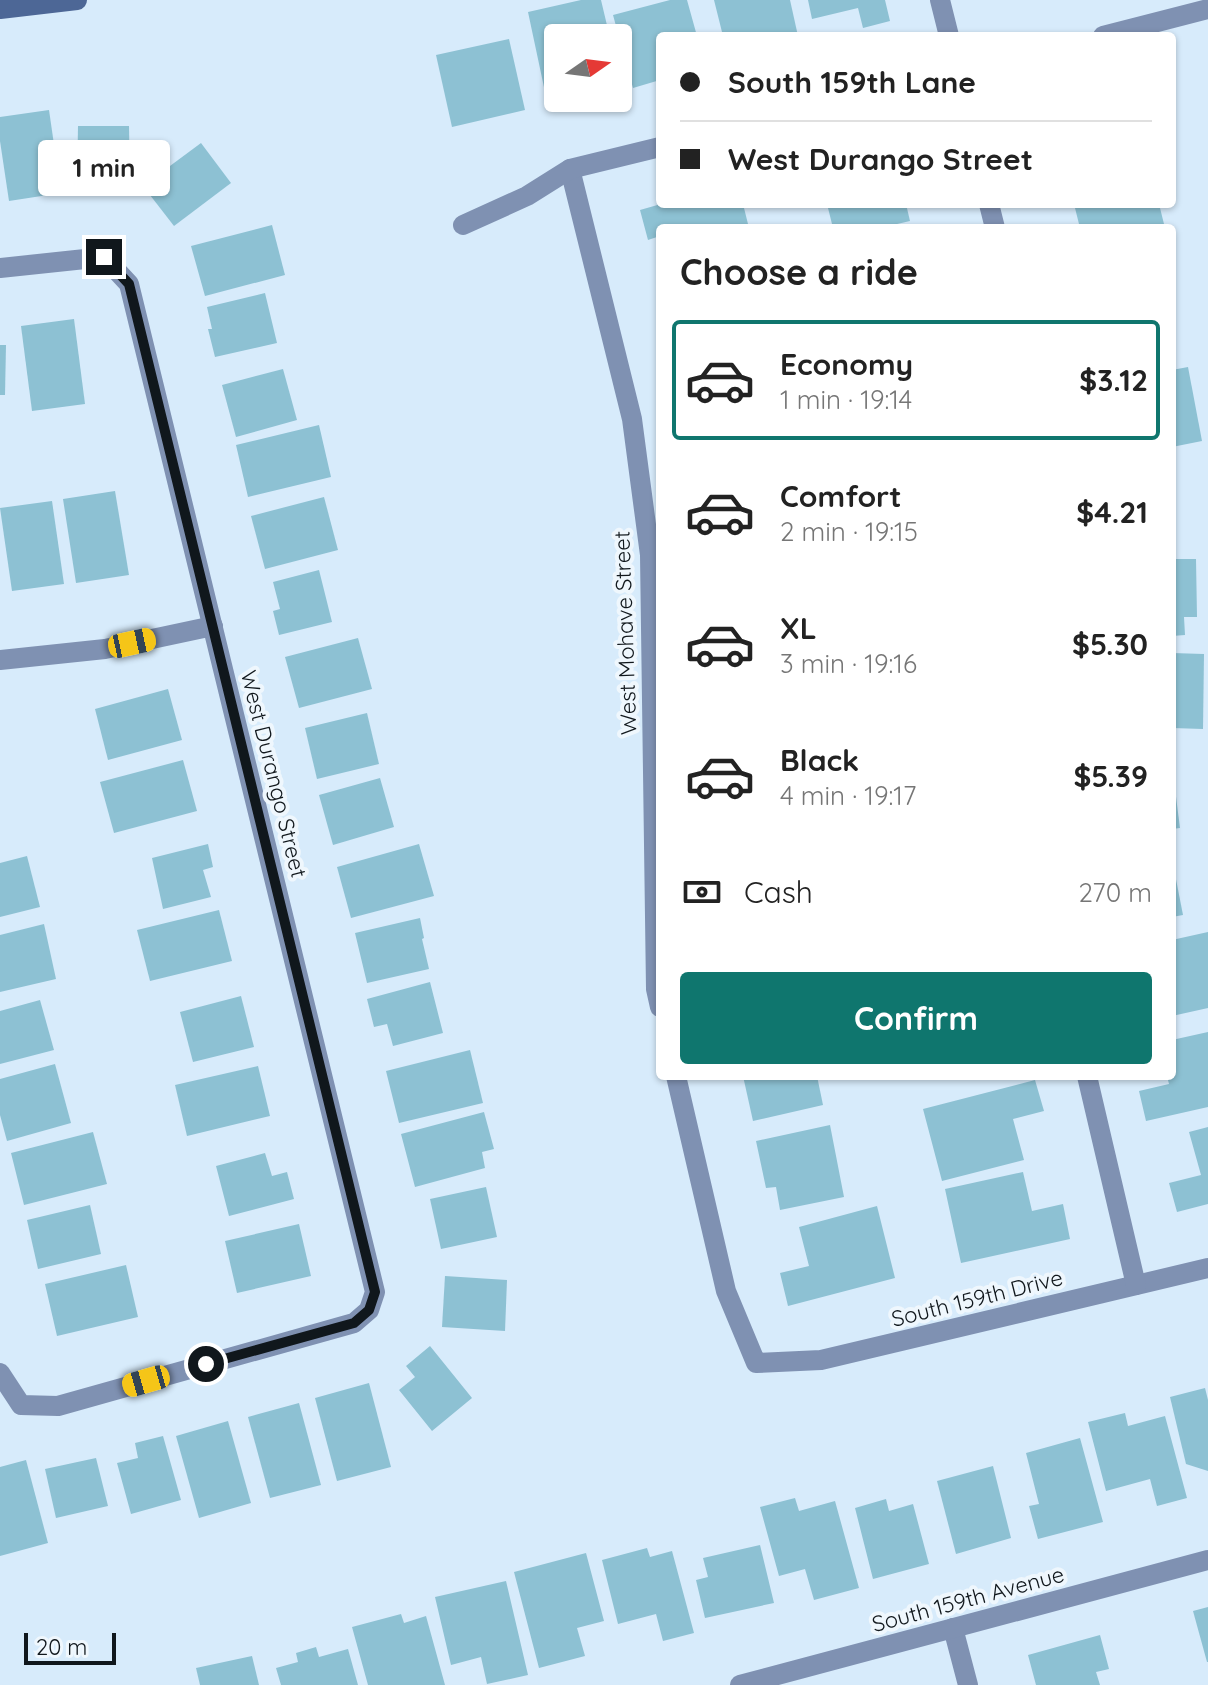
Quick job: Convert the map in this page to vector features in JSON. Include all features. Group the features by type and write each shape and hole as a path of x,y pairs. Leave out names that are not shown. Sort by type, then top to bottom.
{"street":[{"path":"0,9 77,0"},
{"path":"940,0 948,32"},
{"path":"1119,32 1208,9"},
{"path":"463,225 527,196 570,169 656,148"},
{"name":"West Mohave Street","path":"570,169 632,419 650,555 656,989"},
{"name":"West Durango Street","path":"0,268 104,257 129,284 375,1292 369,1310 354,1323 58,1406 21,1405 0,1373"},
{"path":"0,660 105,649 213,626"},
{"name":"South 159th Drive","path":"677,1080 726,1291 756,1363 821,1360 1208,1268"},
{"path":"1088,1080 1136,1285"},
{"name":"South 159th Avenue","path":"740,1685 1208,1560"},
{"path":"953,1628 968,1685"}],"building":[{"path":"581,0 601,0 607,24 544,24 544,87 528,12"},
{"path":"670,0 687,0 696,32 656,32 656,81 633,88 632,24 615,24 613,15"},
{"path":"714,0 790,0 797,32 722,32"},
{"path":"808,0 885,0 890,21 863,28 858,8 812,19"},
{"path":"509,39 525,110 452,127 436,55"},
{"path":"49,110 61,193 9,201 0,141 0,117"},
{"path":"78,126 129,126 130,189 77,189"},
{"path":"201,143 231,183 174,226 143,186"},
{"path":"656,205 656,208 744,208 748,224 656,224 656,237 648,240 640,210"},
{"path":"828,208 907,208 910,221 897,224 832,224"},
{"path":"1075,208 1160,208 1164,224 1079,224"},
{"path":"272,225 285,275 205,296 191,246"},
{"path":"265,293 277,343 215,357 208,329 212,329 207,307"},
{"path":"74,319 85,404 32,411 21,326"},
{"path":"0,345 6,345 5,395 0,395"},
{"path":"1188,367 1202,441 1176,446 1176,369"},
{"path":"283,369 297,420 236,437 222,385"},
{"path":"319,425 331,477 248,497 236,445"},
{"path":"115,491 129,575 76,583 63,499"},
{"path":"324,497 338,550 265,569 251,516"},
{"path":"52,501 64,584 12,591 0,508"},
{"path":"1176,559 1196,559 1197,617 1184,617 1185,635 1176,636"},
{"path":"319,570 332,622 279,635 273,611 280,609 273,582"},
{"path":"358,638 372,689 299,708 285,657"},
{"path":"1176,653 1204,654 1203,729 1176,728"},
{"path":"168,689 182,740 108,760 95,709"},
{"path":"367,713 379,764 317,779 305,728"},
{"path":"183,760 197,811 114,833 100,782"},
{"path":"380,778 394,827 333,845 319,795"},
{"path":"1176,797 1180,828 1176,828"},
{"path":"208,844 213,867 203,870 211,897 163,909 152,858"},
{"path":"419,844 434,896 351,918 337,867"},
{"path":"27,856 40,907 0,917 0,863"},
{"path":"1176,879 1183,915 1176,916"},
{"path":"219,910 232,961 150,981 137,930"},
{"path":"420,918 429,969 367,983 355,933"},
{"path":"44,924 56,979 0,992 0,935"},
{"path":"1208,932 1208,1008 1176,1015 1176,939"},
{"path":"430,982 443,1033 393,1046 387,1024 374,1027 367,999"},
{"path":"241,996 254,1047 193,1062 180,1012"},
{"path":"40,1000 54,1050 0,1064 0,1011"},
{"path":"1208,1032 1208,1107 1146,1121 1139,1091 1176,1080 1176,1039"},
{"path":"470,1050 483,1103 399,1123 386,1071"},
{"path":"55,1064 71,1123 7,1141 0,1115 0,1079"},
{"path":"258,1066 270,1116 187,1136 175,1085"},
{"path":"744,1080 818,1080 823,1105 753,1121"},
{"path":"1035,1080 1044,1111 1013,1119 1024,1160 942,1181 923,1109"},
{"path":"484,1112 494,1149 482,1152 485,1168 415,1187 401,1134"},
{"path":"830,1125 844,1197 780,1210 776,1187 766,1188 756,1141"},
{"path":"1208,1127 1208,1204 1177,1212 1169,1183 1201,1175 1189,1132"},
{"path":"93,1132 107,1184 24,1205 11,1153"},
{"path":"265,1153 272,1176 287,1172 294,1199 229,1216 216,1166"},
{"path":"1023,1172 1032,1211 1063,1204 1070,1239 961,1263 945,1189"},
{"path":"486,1187 497,1237 441,1249 430,1199"},
{"path":"90,1205 101,1254 38,1269 27,1220"},
{"path":"877,1206 895,1278 788,1306 780,1273 809,1266 799,1227"},
{"path":"299,1224 311,1276 237,1293 225,1241"},
{"path":"126,1265 138,1317 57,1336 45,1284"},
{"path":"445,1276 507,1280 505,1331 442,1327"},
{"path":"430,1346 472,1398 432,1431 399,1390 415,1377 406,1366"},
{"path":"369,1383 391,1467 337,1481 315,1398"},
{"path":"1205,1388 1208,1400 1208,1471 1186,1464 1170,1397"},
{"path":"299,1403 321,1485 270,1498 248,1417"},
{"path":"1125,1413 1128,1426 1165,1416 1187,1498 1157,1506 1150,1479 1106,1491 1088,1422"},
{"path":"228,1421 251,1503 199,1518 176,1436"},
{"path":"163,1436 181,1500 131,1514 117,1463 138,1458 135,1443"},
{"path":"1080,1438 1103,1522 1038,1539 1029,1506 1039,1504 1026,1453"},
{"path":"96,1458 108,1506 56,1518 45,1469"},
{"path":"26,1460 48,1543 0,1556 0,1467"},
{"path":"993,1466 1011,1538 956,1554 937,1481"},
{"path":"795,1498 799,1511 835,1501 859,1588 814,1600 805,1569 779,1576 760,1507"},
{"path":"886,1499 889,1511 913,1504 929,1564 873,1579 855,1508"},
{"path":"760,1545 774,1603 705,1618 696,1580 708,1577 703,1558"},
{"path":"647,1548 650,1557 672,1551 694,1633 663,1641 656,1614 618,1624 602,1560"},
{"path":"586,1553 604,1621 577,1628 585,1656 539,1668 514,1572"},
{"path":"506,1581 528,1675 487,1684 481,1657 451,1665 435,1597"},
{"path":"1208,1607 1208,1662 1207,1662 1193,1611"},
{"path":"401,1614 404,1623 426,1616 445,1685 368,1685 352,1627"},
{"path":"1100,1635 1109,1669 1096,1672 1100,1685 1036,1685 1028,1655"},
{"path":"316,1647 319,1657 348,1649 358,1685 281,1685 276,1668 298,1662 296,1653"},
{"path":"252,1656 259,1685 200,1685 196,1668"}],"route":[{"path":"104,257 129,284 375,1292 369,1310 354,1323 206,1364"}]}
